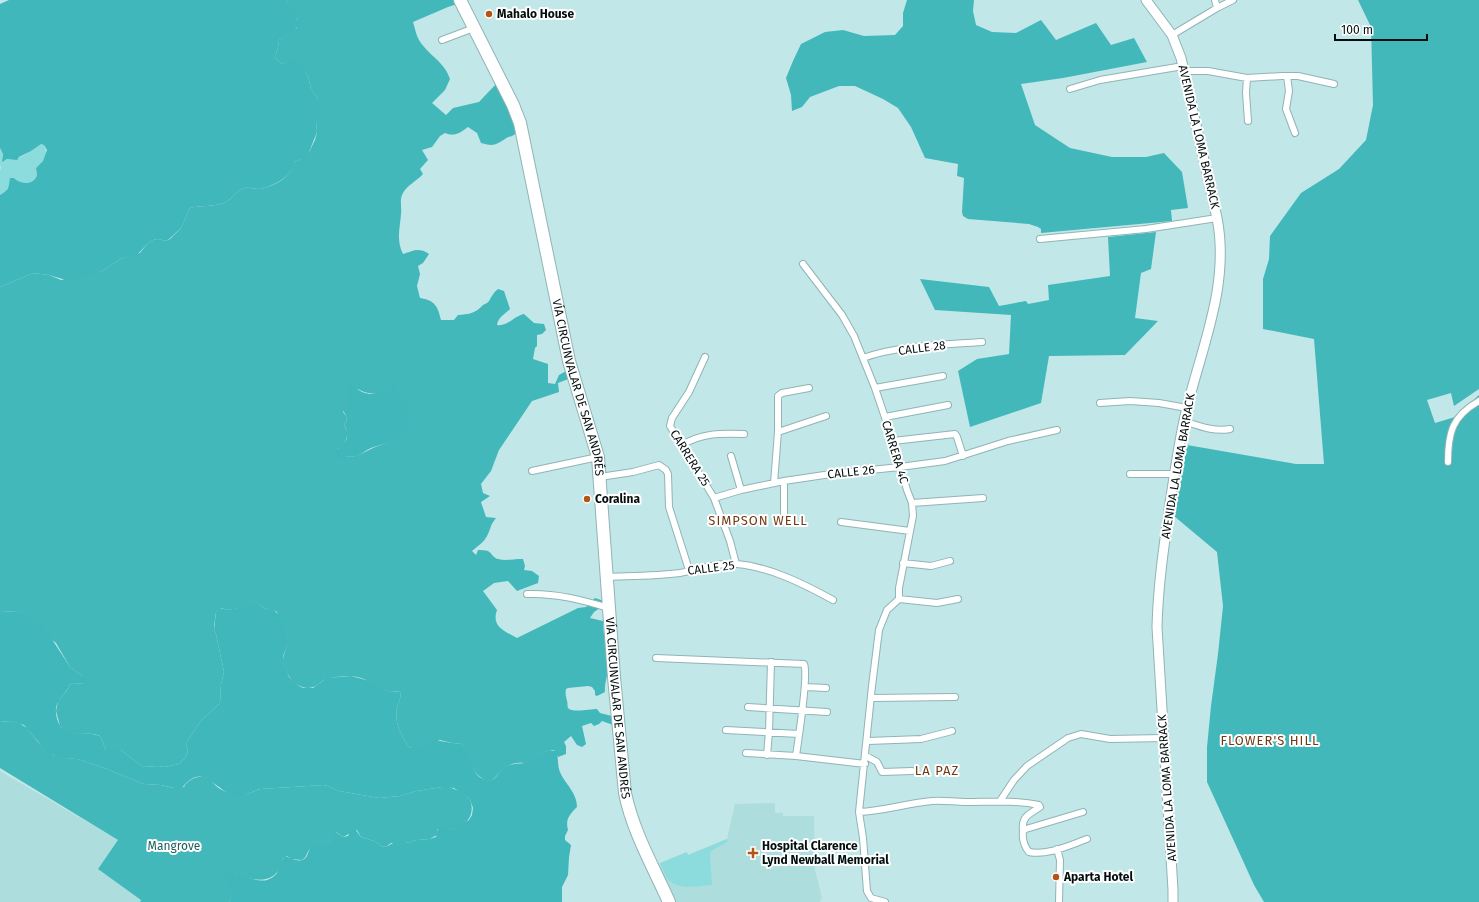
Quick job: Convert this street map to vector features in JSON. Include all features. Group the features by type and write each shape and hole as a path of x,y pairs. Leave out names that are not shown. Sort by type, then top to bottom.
{"highway":[{"name":"VÍA CIRCUNVALAR DE SAN ANDRÉS","path":"460,0 514,105 520,123 569,361 598,457 625,793 633,823 644,852 653,866 669,902"}],"main road":[{"name":"AVENIDA LA LOMA BARRACK","path":"1146,0 1178,45 1217,218 1221,244 1220,281 1216,303 1187,408 1174,474 1164,547 1158,607 1157,627 1173,902"}],"street":[{"path":"1215,0 1217,8"},
{"path":"1172,35 1233,0"},
{"path":"442,40 474,28"},
{"path":"1070,89 1100,80 1184,69 1208,71 1247,78 1298,76 1334,84"},
{"path":"1287,76 1289,91 1286,109 1295,133"},
{"path":"1247,78 1246,93 1248,121"},
{"path":"1040,239 1146,229 1217,218"},
{"name":"CARRERA 4C","path":"803,264 846,321 854,336 875,388 912,503 913,511 898,599"},
{"name":"CALLE 28","path":"862,358 907,349 982,342"},
{"name":"CARRERA 25","path":"705,357 689,392 672,418 672,430 714,498 730,541 736,564"},
{"path":"875,388 944,376"},
{"path":"774,483 779,395 782,393 809,388"},
{"path":"1448,462 1448,444 1452,427 1464,412 1479,401"},
{"path":"1100,402 1159,402 1187,408"},
{"path":"884,417 948,404"},
{"path":"778,432 793,428 812,419 826,416"},
{"path":"1184,421 1214,430 1221,431 1230,429"},
{"name":"CALLE 26","path":"714,498 741,490 784,481 945,461 1008,441 1057,430"},
{"path":"682,445 691,439 714,433 744,434"},
{"path":"893,442 954,434 957,437 963,456"},
{"path":"730,456 741,490"},
{"path":"532,471 598,457"},
{"path":"600,476 633,472 659,466 666,470 669,478 669,507 689,570"},
{"path":"1130,474 1174,474"},
{"path":"784,481 784,515"},
{"path":"912,503 983,498"},
{"path":"841,522 910,531"},
{"path":"903,563 931,566 950,562"},
{"name":"CALLE 25","path":"607,577 658,575 736,564 771,572 791,579 833,600"},
{"path":"527,594 555,595 609,608"},
{"path":"885,902 871,898 867,891 863,838 859,812 879,630 887,610 898,599 937,603 958,599"},
{"path":"656,658 804,664 805,687 796,756"},
{"path":"767,755 770,708 770,662"},
{"path":"805,687 826,688"},
{"path":"872,698 955,697"},
{"path":"748,707 827,712"},
{"path":"726,730 799,734"},
{"path":"868,741 921,739 952,731"},
{"path":"1000,801 1014,780 1027,766 1068,738 1081,734 1110,739 1164,738"},
{"path":"746,753 796,756 865,764"},
{"path":"866,756 877,762 882,772 912,771"},
{"path":"859,812 930,801 1022,802 1039,805 1040,808 1030,813 1022,826 1022,837 1029,852 1035,853 1057,849 1087,839"},
{"path":"1023,831 1083,812"},
{"path":"1057,849 1060,860 1059,902"}],"shaded area":[{"path":"9,0 286,0 299,25 293,32 279,40 276,59 282,64 296,59 308,76 311,89 318,99 321,107 316,122 317,132 309,152 306,157 294,162 292,170 289,174 272,185 259,189 244,188 224,203 190,208 181,228 169,239 166,241 158,239 153,240 137,255 122,258 102,271 88,276 66,280 49,275 33,273 0,287 0,195 8,188 10,178 14,178 23,183 33,181 37,175 36,168 43,161 47,150 44,145 41,144 19,157 17,160 7,159 2,162 3,154 0,148 0,4"},
{"path":"41,144 44,145 46,155 36,168 37,175 35,179 25,183 10,181 6,191 0,195 0,148 3,154 2,159 15,159 23,156"},
{"path":"351,384 365,393 381,394 391,390 390,385 394,384 403,395 404,403 408,409 410,418 403,435 392,441 371,448 357,456 339,459 335,457 334,453 344,444 347,438 344,424 347,421 342,408 347,406 346,388"},
{"path":"259,605 268,610 274,610 280,616 288,639 288,644 283,656 283,663 289,677 299,686 303,688 313,688 327,678 351,676 370,681 388,691 400,692 401,696 397,708 396,718 401,734 409,747 416,748 434,740 462,744 469,752 475,772 478,776 488,780 494,779 502,769 508,765 528,762 545,752 552,750 556,751 560,772 573,792 577,807 572,812 567,823 568,830 565,840 571,845 568,875 562,887 562,902 229,902 231,895 225,875 229,872 260,880 272,878 277,873 285,856 296,860 305,859 311,847 329,842 334,831 343,837 348,836 351,831 355,829 361,837 386,847 400,841 406,843 430,839 436,837 438,827 441,826 449,830 456,828 469,820 472,815 473,808 470,799 454,788 442,787 416,791 400,796 379,798 339,791 323,785 261,789 237,796 229,793 203,777 197,777 190,780 182,788 178,789 161,785 144,784 78,759 60,758 47,752 24,725 10,721 0,722 0,611 18,612 44,627 70,667 86,681 85,684 73,683 69,685 58,702 56,714 61,727 76,734 95,734 100,736 106,750 121,750 143,767 165,767 179,764 185,758 188,751 186,743 200,722 220,703 221,685 224,672 214,630 216,612 220,608 227,610"},
{"path":"0,771 118,840 141,900 140,902 0,902"},
{"name":"Hospital Clarence Lynd Newball Memorial","path":"775,803 775,813 783,813 783,816 814,816 815,870 822,898 820,902 672,902 656,865 687,852 688,855 727,839 735,804"},
{"path":"727,839 727,842 711,851 712,885 688,887 676,885 667,878 660,863 687,852 688,855"}],"green space":[{"path":"286,0 455,0 457,4 413,22 419,40 444,68 450,79 445,90 432,103 446,115 453,108 479,102 497,83 518,131 513,136 491,145 481,143 477,133 468,127 457,134 452,135 445,133 440,136 432,147 422,150 428,160 420,169 423,174 407,188 401,198 399,234 400,244 403,254 419,250 429,254 423,263 418,266 420,274 417,286 420,298 429,300 435,305 439,311 441,320 454,320 458,315 473,312 488,302 498,289 504,291 510,309 500,318 497,325 507,323 524,314 534,323 544,324 546,330 542,334 537,335 537,346 535,348 533,359 548,364 548,383 555,384 559,375 568,370 571,378 558,383 559,392 532,401 499,450 491,471 481,484 483,493 490,496 481,502 486,517 496,518 486,538 472,551 476,555 478,550 488,551 495,558 501,560 523,559 525,566 524,570 532,571 539,576 538,583 517,591 508,581 494,583 483,591 497,610 496,621 500,628 517,638 578,608 586,607 595,598 604,601 603,606 594,612 590,618 603,621 608,668 605,692 597,696 595,695 595,691 592,687 588,686 568,688 566,689 566,695 568,708 570,709 577,711 597,709 600,713 616,717 613,725 602,721 594,726 591,723 582,726 586,744 582,747 577,745 571,736 564,742 566,746 566,754 558,757 554,750 543,753 530,762 516,763 503,769 492,780 484,780 479,776 473,768 468,751 462,744 440,740 416,749 409,747 401,734 396,718 397,708 401,696 400,692 388,691 366,680 351,676 326,679 315,686 308,688 294,682 287,673 283,663 283,657 288,639 277,612 274,610 268,610 259,605 227,610 221,608 216,612 214,630 224,672 221,685 220,703 200,722 186,743 188,751 185,758 179,764 165,767 143,767 121,750 106,750 100,736 95,734 70,733 60,726 56,711 58,701 69,685 73,683 85,684 82,676 70,667 56,643 18,612 0,611 0,287 33,273 49,275 61,280 102,271 122,258 140,253 147,244 153,240 158,239 166,241 170,239 181,228 190,208 224,203 244,188 259,189 268,187 285,177 291,171 294,162 301,159 309,152 317,132 316,122 318,99 311,89 308,76 305,72 289,62 282,64 276,59 279,40 297,28 297,20","holes":["396,388 402,395 407,415 407,423 402,434 357,456 344,456 338,449 344,445 348,434 344,424 347,421 346,416 343,412 347,406 347,402 358,389 368,393 384,394"]},
{"path":"907,0 974,0 973,11 976,25 992,32 1016,33 1041,20 1056,40 1096,23 1111,45 1134,38 1147,62 1063,78 1021,84 1035,125 1070,148 1112,157 1146,157 1164,153 1182,172 1188,208 1171,210 1172,221 1041,233 1041,229 1029,224 968,219 963,216 962,212 964,178 957,176 958,164 925,158 911,127 898,108 855,86 839,86 810,97 802,107 792,111 791,95 786,78 801,44 825,32 843,30 864,36 895,35 903,26 903,13"},
{"path":"1358,0 1479,0 1479,389 1454,406 1451,393 1427,400 1435,423 1455,417 1479,395 1479,902 1264,902 1254,885 1207,782 1207,747 1223,606 1217,552 1174,516 1187,445 1296,464 1324,464 1314,339 1263,329 1263,279 1269,259 1270,236 1301,193 1339,169 1366,140 1373,105 1371,27"},
{"path":"1156,232 1151,269 1141,273 1135,318 1158,321 1125,355 1049,356 1041,403 970,427 958,371 977,359 1009,354 1011,315 935,310 920,279 989,287 999,306 1026,301 1028,304 1049,300 1048,285 1110,276 1108,237"},
{"name":"Mangrove","path":"10,721 19,723 27,728 38,742 53,755 78,759 144,784 161,785 173,788 184,787 192,779 203,777 210,780 220,789 238,795 245,795 261,789 323,785 339,791 379,798 400,796 416,791 449,787 459,791 470,799 472,809 470,818 464,825 452,830 437,829 437,835 430,839 406,843 391,843 386,847 361,837 357,830 343,837 336,832 329,843 311,848 302,860 291,859 287,856 283,858 280,867 271,877 257,880 234,873 230,890 232,896 229,902 140,902 141,900 98,869 118,840 0,768 0,722"}],"place":[{"name":"Mahalo House","path":"489,14"},
{"name":"Coralina","path":"587,499"},
{"name":"Hospital Clarence Lynd Newball Memorial","path":"753,853"},
{"name":"Aparta Hotel","path":"1056,877"}],"district":[{"name":"SIMPSON WELL","path":"758,520"},
{"name":"FLOWER'S HILL","path":"1270,740"},
{"name":"LA PAZ","path":"937,770"}]}
